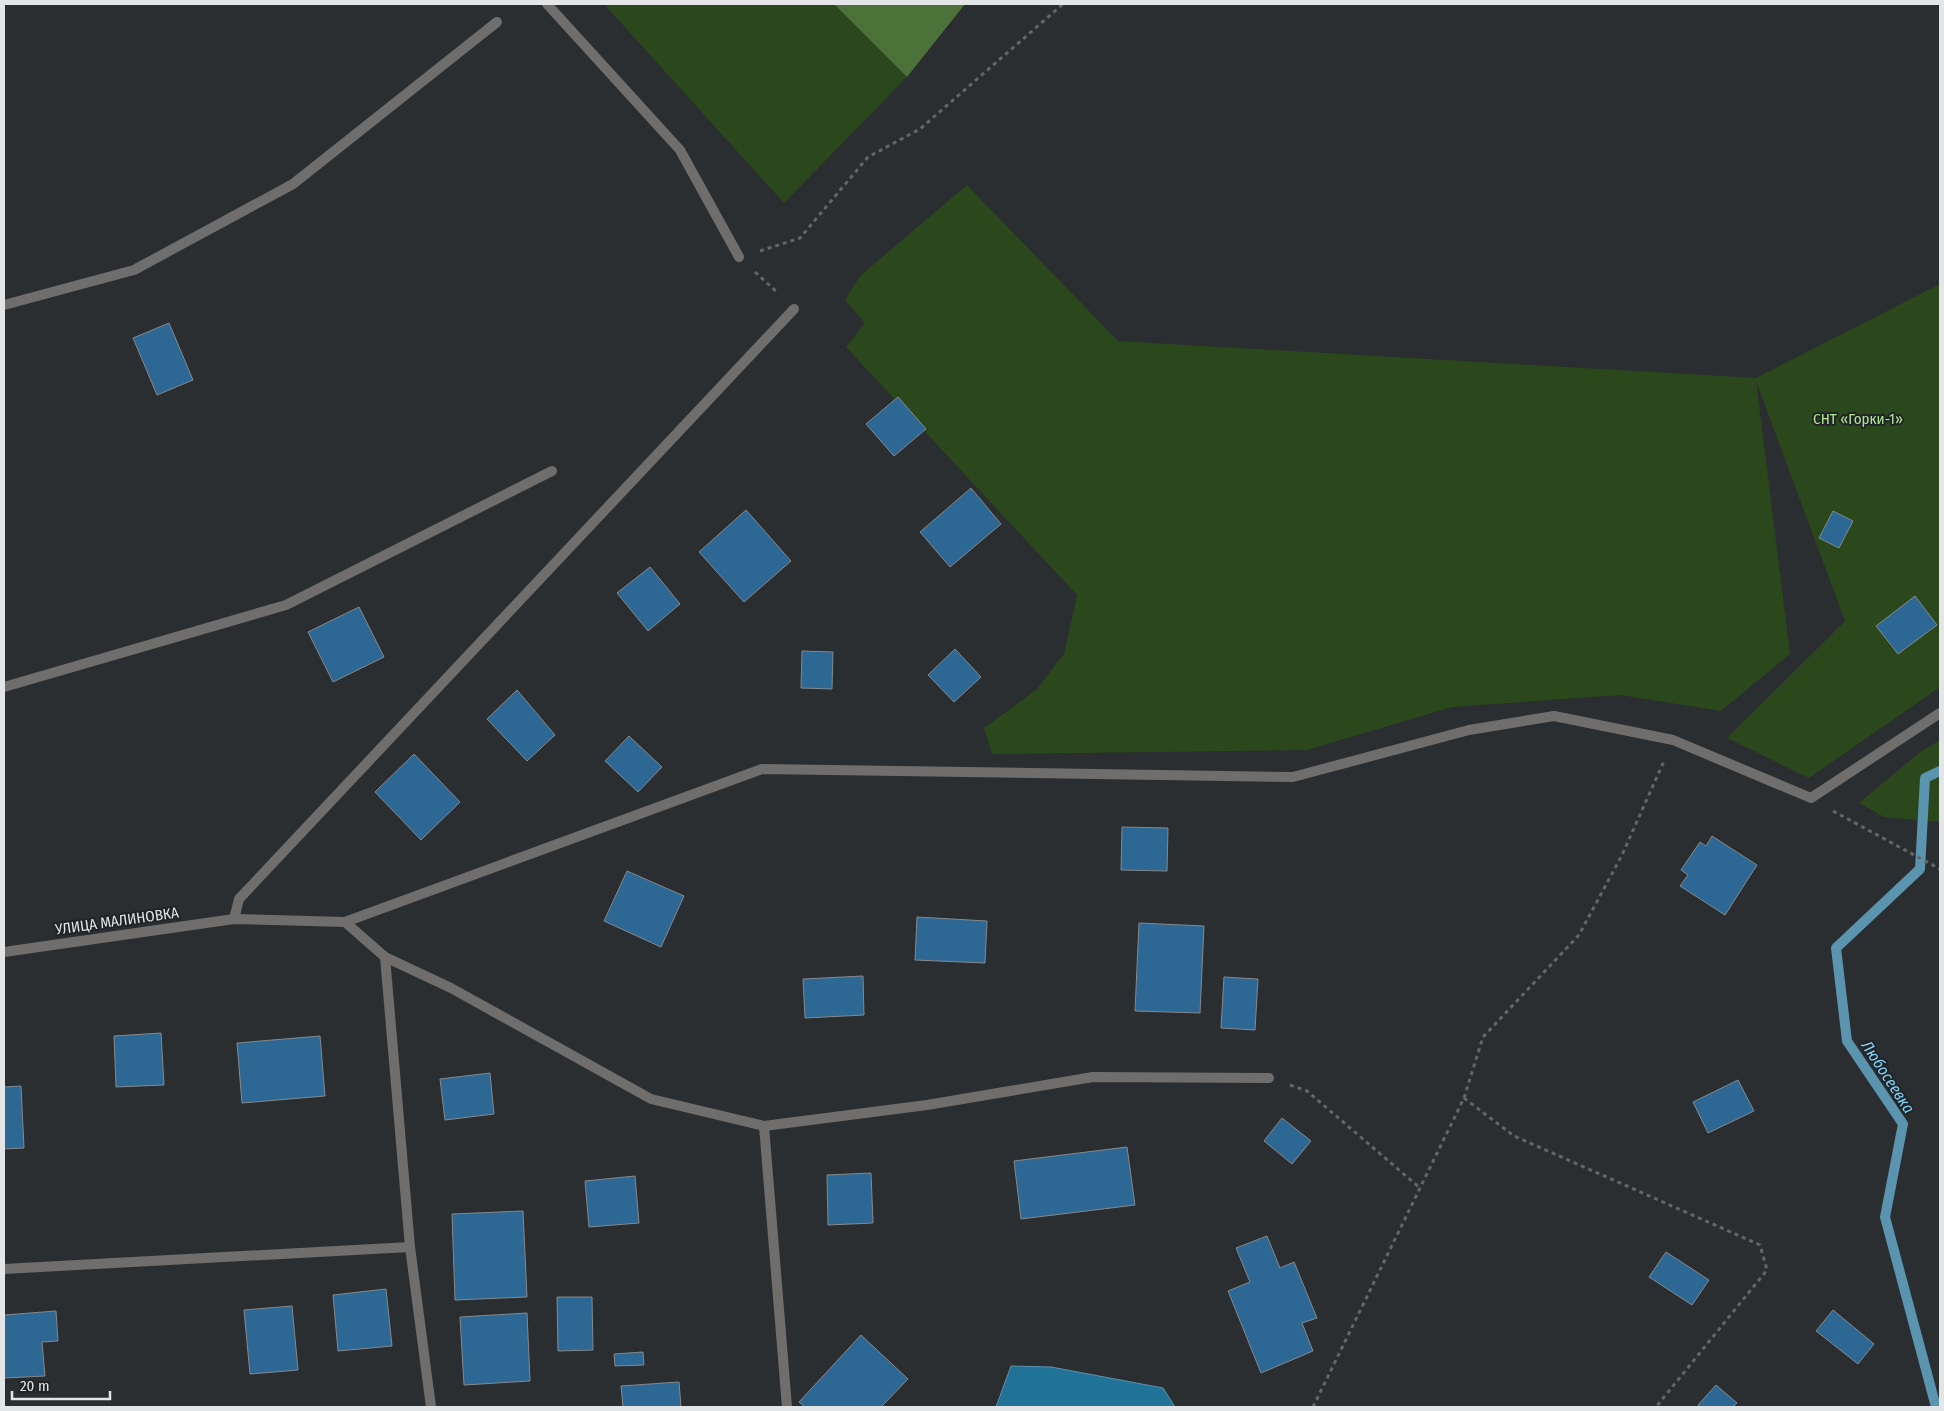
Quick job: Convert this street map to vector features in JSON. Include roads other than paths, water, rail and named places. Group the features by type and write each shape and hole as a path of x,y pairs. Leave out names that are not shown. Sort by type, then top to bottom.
{"street":[{"path":"547,4 680,150 739,257"},
{"path":"4,305 134,270 292,184 497,22"},
{"path":"234,919 239,899 794,310"},
{"path":"4,687 286,605 552,470"},
{"path":"1268,1078 1093,1077 927,1105 764,1126 651,1099 452,988 385,957 345,922 762,769 1293,777 1469,730 1554,716 1673,740 1811,798 1940,712"},
{"name":"УЛИЦА МАЛИНОВКА","path":"4,952 234,919 345,922"},
{"path":"385,957 410,1247 430,1407"},
{"path":"764,1126 787,1407"},
{"path":"4,1269 410,1247"}],"water":[{"path":"1011,1366 1051,1367 1163,1388 1175,1407 996,1407"}],"waterway":[{"name":"Любосеевка","path":"1936,1407 1885,1217 1903,1124 1847,1041 1836,948 1920,869 1925,778 1940,771"}],"park label":[{"name":"СНТ «Горки-1»","path":"1858,419"}]}
